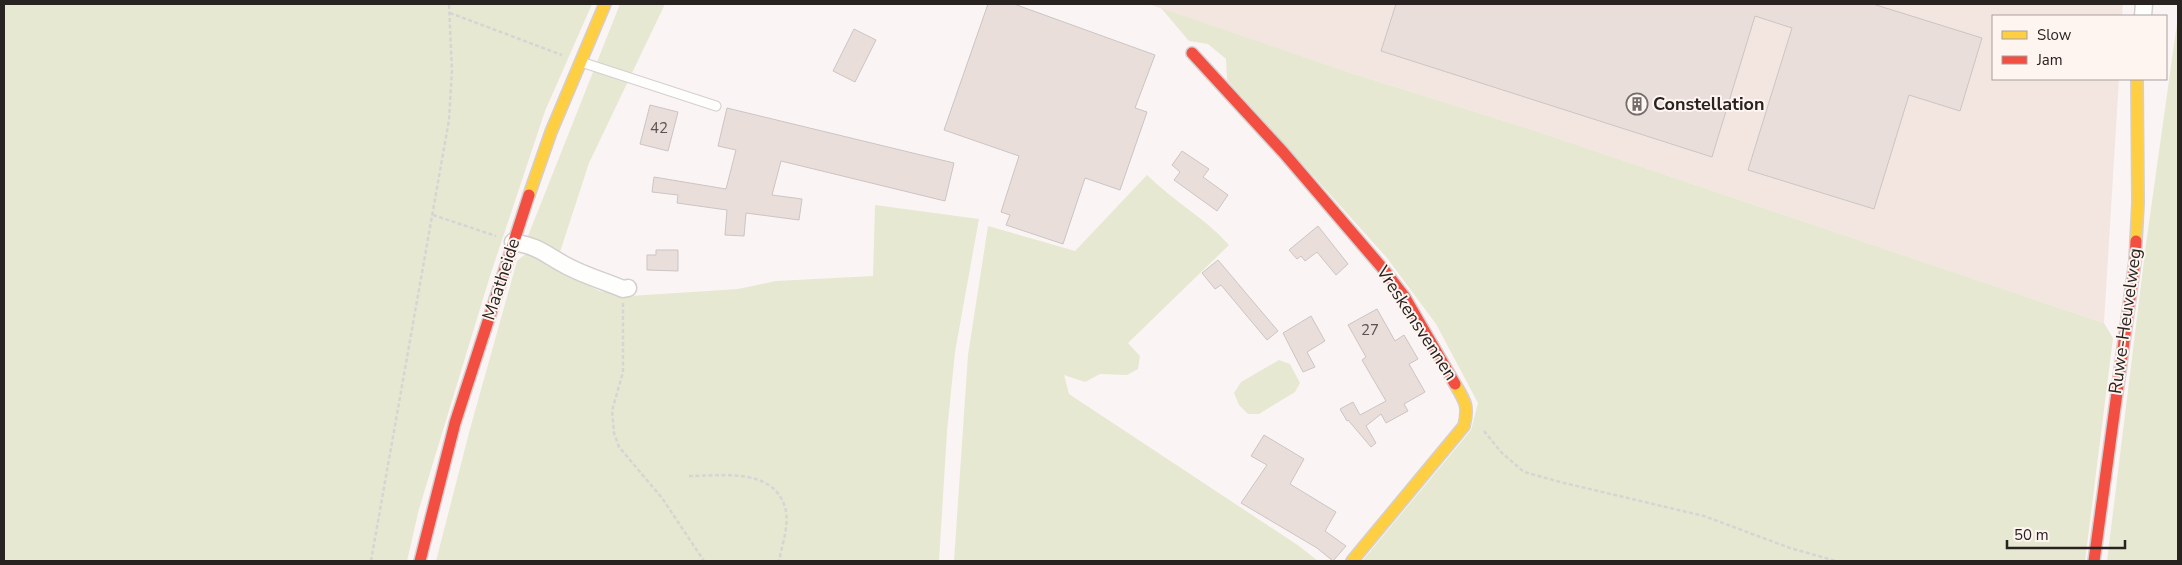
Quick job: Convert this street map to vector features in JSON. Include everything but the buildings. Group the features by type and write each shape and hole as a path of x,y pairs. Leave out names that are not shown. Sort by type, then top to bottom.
{"street":[{"name":"Maatheide","path":"420,561 455,423 513,242 551,132 605,4"},
{"name":"Vreskensvennen","path":"1192,53 1283,152 1404,296 1459,389 1466,403 1467,414"},
{"name":"Ruwe-Heuvelweg","path":"2094,561 2137,234 2137,80"},
{"path":"513,242 542,250 566,265 625,288"},
{"path":"1352,561 1464,426 1467,414"}],"lane":[{"path":"579,62 716,106"}],"path":[{"path":"371,561 449,120 452,70 449,4"},
{"path":"450,13 579,62"},
{"path":"433,215 513,242"},
{"path":"625,288 623,372 612,411 614,433 619,447 662,498 704,561"},
{"path":"1467,414 1501,452 1524,472 1704,516 1790,548 1836,561"},
{"path":"690,476 741,476 756,478 768,484 785,507 786,522 779,561"}],"shaded area":[{"path":"1148,4 2123,4 2122,15 1992,15 1992,80 2119,80 2104,323 1533,130 1348,72"}],"green space":[{"path":"4,4 592,4 545,111 490,276 419,509 407,561 4,561"},
{"path":"620,4 665,4 589,163 559,255 528,236"},
{"path":"1161,8 1348,72 1533,130 2104,323 2113,338 2085,561 1362,561 1471,430 1478,403 1436,324 1387,258 1227,80 1226,59 1208,44 1189,41"},
{"path":"2178,16 2178,561 2107,561 2146,244"},
{"path":"1147,175 1210,226 1229,245 1128,343 1140,356 1138,369 1127,375 1100,374 1085,382 1064,375 1069,394 1299,546 1318,561 954,561 968,355 988,226 1075,251"},
{"path":"875,205 979,219 955,352 947,432 939,561 436,561 470,429 517,261 528,252 599,291 630,296 738,289 776,281 873,276"},
{"path":"1279,360 1290,364 1300,383 1295,392 1259,414 1248,414 1239,405 1234,393 1241,382"}],"traffic: slow":[{"path":"529,195 551,132 605,4"},
{"path":"2136,241 2138,203 2137,80"},
{"path":"1352,561 1464,426 1466,408 1455,384"}],"traffic: jam":[{"path":"1192,53 1283,152 1384,270 1404,296 1455,384"},
{"path":"420,561 455,423 529,195"},
{"path":"2094,561 2135,261 2136,241"}],"place":[{"name":"Constellation","path":"1637,104"}]}
